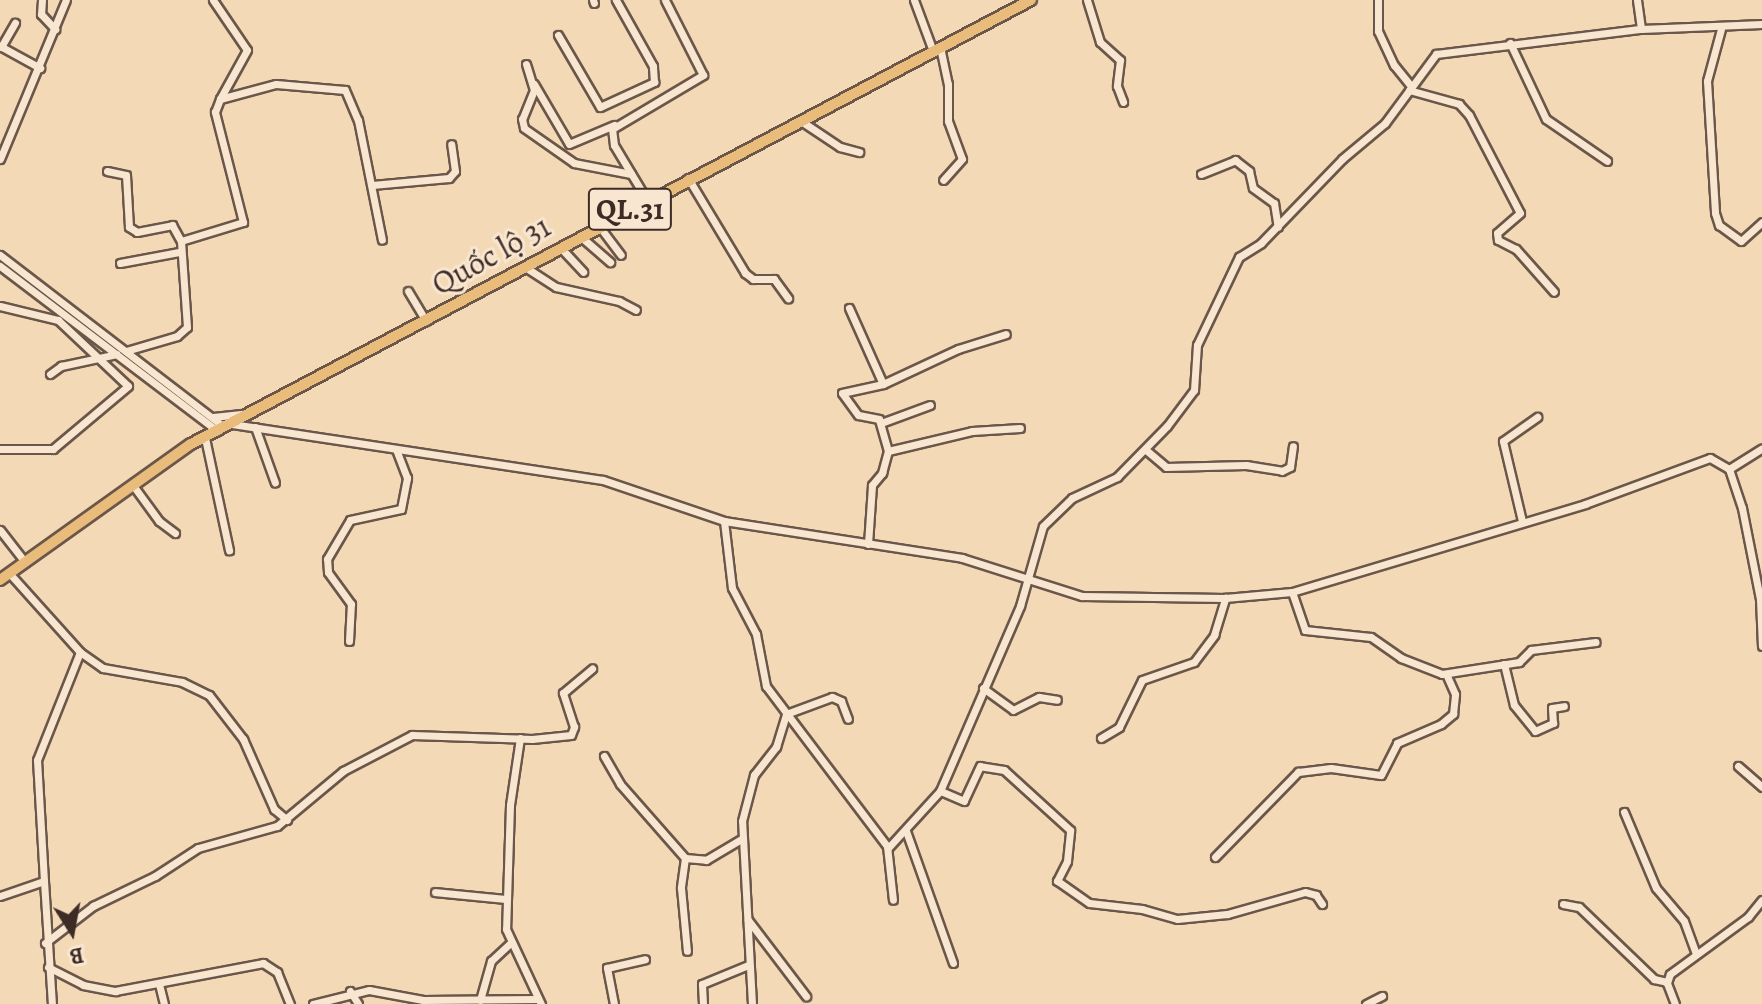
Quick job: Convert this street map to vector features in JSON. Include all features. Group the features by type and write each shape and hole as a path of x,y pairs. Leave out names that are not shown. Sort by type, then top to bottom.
{"highway":[{"name":"Quốc lộ 31","path":"224,427 688,178 1031,0"},
{"name":"QL.31","path":"5,577 131,483 191,444 224,427"}],"street":[{"path":"42,0 41,14 55,29"},
{"path":"0,159 66,0"},
{"path":"181,241 243,222 215,112 247,50 213,0"},
{"path":"558,35 600,107 654,82 653,66 616,0"},
{"path":"526,64 534,84 569,144 616,125 702,78 665,0"},
{"path":"914,0 938,50 948,84 948,121 962,159 943,180"},
{"path":"1087,0 1100,42 1120,60 1117,86 1123,102"},
{"path":"1378,0 1378,31 1394,65 1410,88 1459,104 1469,115 1520,213 1497,233 1498,240 1516,249 1554,292"},
{"path":"1637,0 1641,29"},
{"path":"15,23 0,47 40,68"},
{"path":"888,848 940,791 1029,579 1047,521 1072,498 1111,481 1146,450 1191,395 1197,345 1235,264 1278,227 1390,117 1436,54 1641,29 1721,29 1762,24"},
{"path":"1721,29 1707,81 1715,213 1719,225 1741,241 1762,222"},
{"path":"1510,43 1546,119 1607,161"},
{"path":"220,99 276,84 345,90 353,101 382,240"},
{"path":"534,84 524,128 574,163 631,174"},
{"path":"799,120 840,147 859,152"},
{"path":"616,125 611,135 614,145 647,200"},
{"path":"372,185 449,178 455,171 451,144"},
{"path":"1201,174 1233,159 1249,171 1253,188 1274,203 1278,227"},
{"path":"107,171 126,175 129,227 137,232 172,225 181,241 179,252 189,296 187,327 177,336 126,351"},
{"path":"688,178 745,273 753,279 774,279 788,298"},
{"path":"599,226 621,255"},
{"path":"580,236 610,262"},
{"path":"560,247 583,272"},
{"path":"120,263 179,252"},
{"path":"0,255 126,351 208,419"},
{"path":"0,266 117,354 208,419 224,427 255,427 603,480 724,521 962,558 1078,596 1225,598 1292,592 1598,500 1704,457 1729,469"},
{"path":"525,267 556,287 636,310"},
{"path":"408,291 426,321"},
{"path":"0,306 58,320 128,386 53,449 0,449"},
{"path":"849,308 883,384"},
{"path":"868,544 872,485 882,473 888,451 881,423 876,417 858,415 841,395 883,384 958,349 1006,334"},
{"path":"50,374 61,366 117,354"},
{"path":"881,423 930,405"},
{"path":"191,444 208,419 254,412"},
{"path":"1522,521 1503,441 1537,417"},
{"path":"255,427 275,483"},
{"path":"888,451 972,431 1020,428"},
{"path":"205,438 229,550"},
{"path":"1146,450 1166,467 1246,465 1282,471 1290,467 1293,446"},
{"path":"1729,469 1762,448"},
{"path":"349,641 351,604 328,572 327,559 350,520 401,509 407,478 396,450"},
{"path":"1729,469 1761,599 1762,646"},
{"path":"131,483 159,521 175,533"},
{"path":"724,521 732,588 756,634 766,686 888,848 893,900"},
{"path":"0,530 25,562"},
{"path":"5,577 80,652 109,671 182,682 209,695 243,739 274,809 287,820"},
{"path":"1292,592 1305,630 1371,637 1401,658 1446,674 1522,661 1531,650 1596,642"},
{"path":"1101,738 1119,727 1142,680 1194,662 1214,635 1225,598"},
{"path":"52,1004 45,943 37,760 80,652"},
{"path":"1504,664 1514,705 1535,731 1553,723 1552,708 1564,706"},
{"path":"45,943 93,906 155,876 198,848 287,820 343,771 412,735 520,738 572,734 563,693 592,669"},
{"path":"1215,857 1298,772 1331,768 1381,775 1397,743 1441,724 1453,714 1455,694 1446,674"},
{"path":"983,688 1013,710 1039,697 1057,700"},
{"path":"786,714 832,697 841,701 848,719"},
{"path":"752,1004 743,809 754,775 776,747 786,714"},
{"path":"313,1004 350,991 423,1000 540,1001 509,944 505,899 520,738"},
{"path":"604,756 620,784 685,858 706,860 743,838"},
{"path":"940,791 964,801 980,766 1004,770 1070,830 1067,861 1057,881 1089,903 1142,909 1177,919 1227,914 1305,892 1316,895 1322,904"},
{"path":"1738,766 1762,787"},
{"path":"1624,812 1656,888 1684,921 1696,954"},
{"path":"906,831 953,963"},
{"path":"685,858 681,888 687,951"},
{"path":"0,896 44,881"},
{"path":"435,892 505,899"},
{"path":"1667,982 1696,954 1748,917 1762,900"},
{"path":"1563,904 1579,907 1654,979 1667,982"},
{"path":"748,920 806,996"},
{"path":"480,1000 491,961 509,944"},
{"path":"614,1004 607,968 645,959"},
{"path":"48,967 106,990 159,984 205,971 263,963 277,972 290,1004"},
{"path":"703,1004 702,984 748,965"},
{"path":"1667,982 1675,1004"},
{"path":"159,984 164,1004"},
{"path":"350,991 358,1004"},
{"path":"1366,1004 1382,996"}]}
